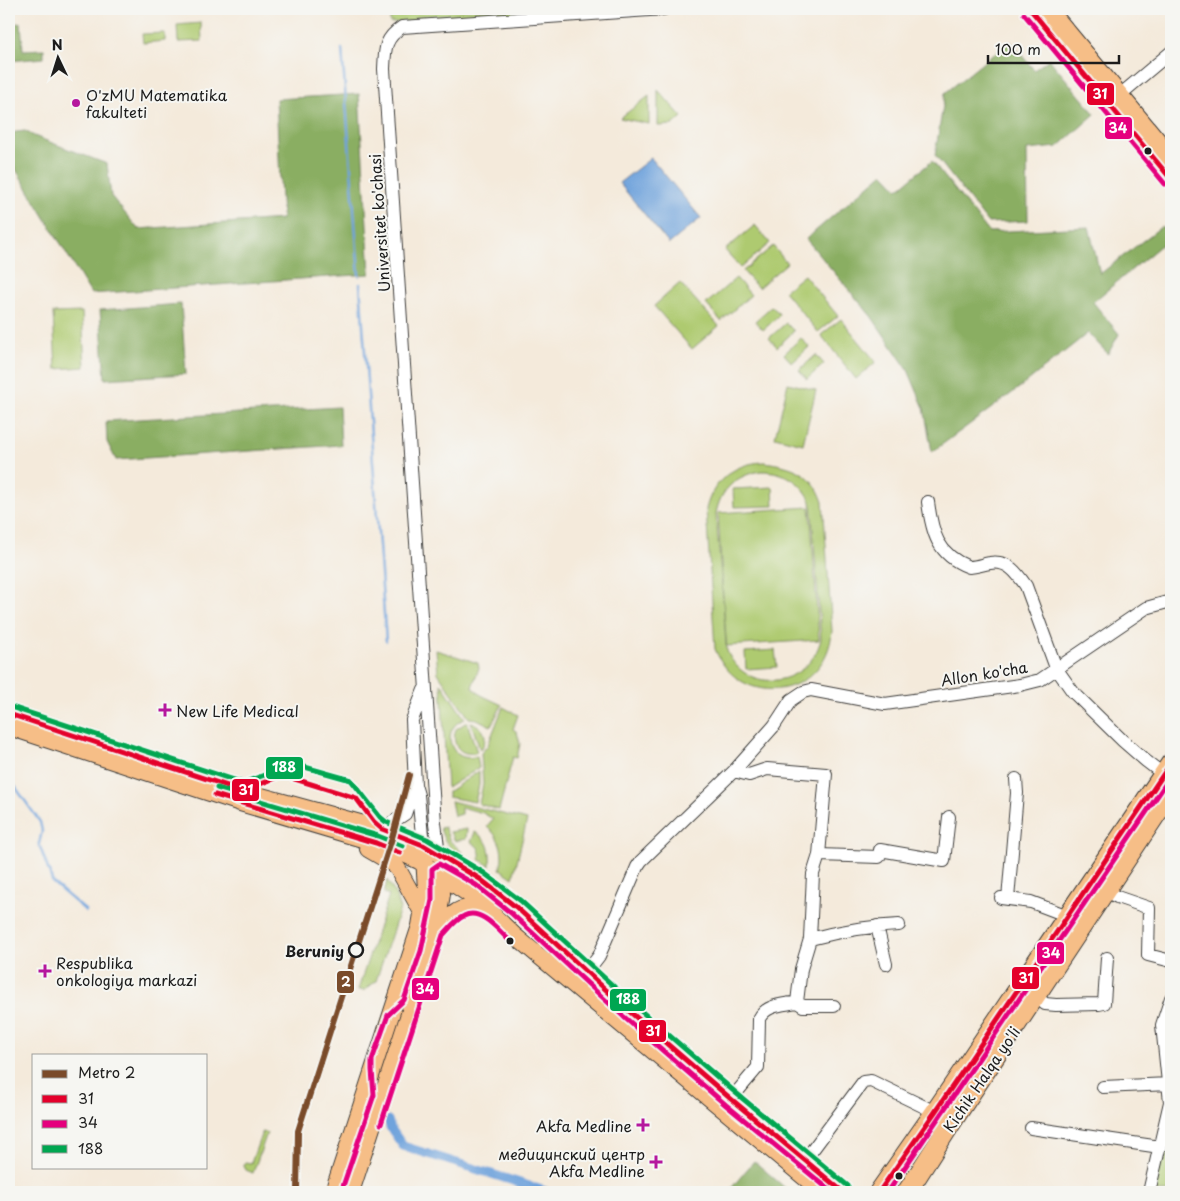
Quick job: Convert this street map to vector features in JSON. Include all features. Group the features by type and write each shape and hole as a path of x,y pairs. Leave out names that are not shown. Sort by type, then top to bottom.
{"highway":[{"name":"Kichik Halqa yo'li","path":"879,1192 1167,768"},
{"name":"Kichik Halqa yo'li","path":"907,1192 1171,792"}],"main road":[{"path":"1030,9 1171,179"},
{"path":"1050,9 1171,156"},
{"path":"9,714 243,790 382,828 423,845 480,880 516,907 586,973 731,1099 843,1192"},
{"path":"9,727 237,802 376,843 406,855 424,865 479,901 502,924 575,986 822,1192"},
{"path":"348,835 392,863 403,877 423,914"},
{"path":"333,1192 370,1084 423,914 426,890 423,845"},
{"path":"424,865 439,855"},
{"path":"351,1192 436,931 442,894 439,855"},
{"path":"436,931 462,908 489,910"}],"street":[{"name":"Universitet ko'chasi","path":"439,855 425,686 384,69 385,47 392,34 402,28 664,9"},
{"path":"1121,94 1171,52"},
{"path":"928,502 934,534 946,552 969,567 994,562 1006,564 1019,575 1026,586 1056,668 1073,692 1129,746 1167,768"},
{"name":"Allon ko'cha","path":"734,772 774,726 796,695 811,690 885,704 1020,685 1040,680 1146,608 1171,601"},
{"name":"Universitet ko'chasi","path":"423,845 418,795 415,785 412,720 425,686"},
{"path":"575,986 599,956 641,861 734,772 749,775 767,769 826,774 819,855 813,874 810,939 801,968 797,1002"},
{"path":"1016,779 1017,793 1004,898 1031,902 1068,916"},
{"path":"382,828 405,814 415,785"},
{"path":"819,855 879,857 880,850 944,861 948,817"},
{"path":"1105,891 1149,908 1148,955 1171,961"},
{"path":"810,939 833,933 899,924"},
{"path":"877,926 886,964"},
{"path":"1036,996 1045,1004 1104,1003 1107,958"},
{"path":"1149,1192 1170,1102 1162,1025 1171,998"},
{"path":"731,1099 758,1068 759,1019 762,1012 770,1007 797,1002 803,1006 834,1006"},
{"path":"805,1160 863,1082 871,1081 935,1112"},
{"path":"1103,1087 1169,1084"},
{"path":"1031,1128 1160,1147"}],"green space":[{"path":"473,9 606,9 390,23 390,14"},
{"path":"21,23 23,50 44,49 44,58 9,61 9,24"},
{"path":"201,23 202,41 178,42 177,25"},
{"path":"165,33 165,41 143,43 142,34"},
{"path":"1010,41 1034,70 1049,59 1095,114 1058,147 1027,150 1028,221 988,223 935,155 945,93"},
{"path":"658,90 682,117 673,125 658,126"},
{"path":"359,94 370,274 91,294 9,158 9,133 25,131 107,164 111,196 138,229 282,219 276,99"},
{"path":"649,96 649,124 620,118"},
{"path":"932,161 989,232 1089,227 1100,274 1162,226 1171,237 1093,302 1119,334 1108,354 1088,333 1019,388 932,452 924,408 908,370 871,316 806,239 883,173 898,189"},
{"path":"755,225 770,243 741,268 725,250"},
{"path":"773,246 787,263 758,288 743,271"},
{"path":"804,275 838,316 818,332 784,291"},
{"path":"736,278 751,295 721,321 706,304"},
{"path":"680,283 719,326 692,349 654,306"},
{"path":"181,304 186,374 105,379 100,310"},
{"path":"772,306 780,315 763,330 755,321"},
{"path":"82,312 85,367 56,369 53,313"},
{"path":"841,319 876,362 856,379 821,335"},
{"path":"786,323 794,331 777,347 769,338"},
{"path":"801,338 809,347 792,363 784,354"},
{"path":"816,355 824,364 807,379 799,370"},
{"path":"788,383 816,390 803,444 775,437"},
{"path":"339,407 341,445 116,460 107,442 106,421"},
{"path":"764,462 801,472 814,484 823,502 832,631 827,654 815,671 799,683 781,689 762,689 743,682 727,669 715,649 706,509 714,490 727,475 753,463","holes":["769,471 784,475 797,483 811,501 821,639 815,655 804,667 792,676 777,680 763,680 749,675 736,666 727,651 716,514 721,497 737,480 752,473"]},
{"path":"773,487 774,506 734,507 733,489"},
{"path":"810,507 819,640 726,646 718,513"},
{"path":"436,650 478,663 479,668 472,687 481,695 502,705 491,726 477,719 469,718 438,673"},
{"path":"775,650 777,667 746,669 745,652"},
{"path":"441,683 465,719 457,723 452,730 450,737 454,751 460,756 468,758 477,756 479,768 447,788"},
{"path":"503,707 518,715 513,729 517,732 520,744 517,758 513,757 499,810 479,804 483,784 481,753 488,745"},
{"path":"467,722 477,752 466,753 462,751 454,740 456,729"},
{"path":"471,722 476,724 484,733 485,741 480,750"},
{"path":"479,771 479,785 475,802 448,797 448,792"},
{"path":"451,801 527,820 513,878 500,869 502,851 495,835 487,826 493,819 483,813 461,807 461,814 454,816"},
{"path":"444,827 450,841 462,852 460,855 445,840 440,828"},
{"path":"467,829 466,839 455,841 450,832"},
{"path":"475,832 483,838 488,846 490,866 480,860 479,849 471,842"},
{"path":"387,880 395,893 400,909 376,981 365,990 358,990 389,895 384,893"},
{"path":"1171,1117 1171,1192 1152,1192"},
{"path":"262,1132 267,1133 253,1173 246,1170 244,1166 245,1162 251,1163"},
{"path":"754,1161 790,1192 728,1192"}],"water":[{"path":"651,158 701,218 669,244 619,183"}],"waterway":[{"path":"342,49 359,276"},
{"path":"360,284 386,641"},
{"path":"9,778 40,822 42,831 39,844 53,883 86,911"},
{"path":"388,1120 390,1127 403,1146 545,1191"}],"metro line":[{"name":"2","path":"297,1192 298,1131 392,838 409,775"}],"transit line":[{"name":"31","path":"1030,9 1171,179"},
{"name":"34","path":"1024,14 1165,184"},
{"name":"188","path":"11,707 243,783 294,764 351,780 386,822 427,839 484,873 521,901 634,1005 848,1186"},
{"name":"31","path":"9,714 243,791 282,775 356,798 374,822 382,829 423,845 480,879 516,907 629,1011 843,1192"},
{"name":"31","path":"879,1192 1171,763"},
{"name":"34","path":"888,1192 1171,776"},
{"name":"188","path":"217,788 378,836 403,846"},
{"name":"31","path":"215,795 376,843 400,853"},
{"name":"34","path":"341,1192 374,1095 372,1060 388,1015 404,1000 421,951 432,900 432,869 439,864 476,885 511,913 624,1017 726,1105 832,1192"},
{"name":"34","path":"381,1124 443,935 458,920 470,914 483,917 489,921 510,941"}],"place":[{"name":"O'zMU Matematika fakulteti","path":"76,103"},
{"name":"New Life Medical","path":"165,710"},
{"name":"Beruniy","path":"356,950"},
{"name":"Respublika onkologiya markazi","path":"45,971"},
{"name":"Akfa Medline","path":"643,1125"},
{"name":"медицинский центр Akfa Medline","path":"656,1162"}]}
